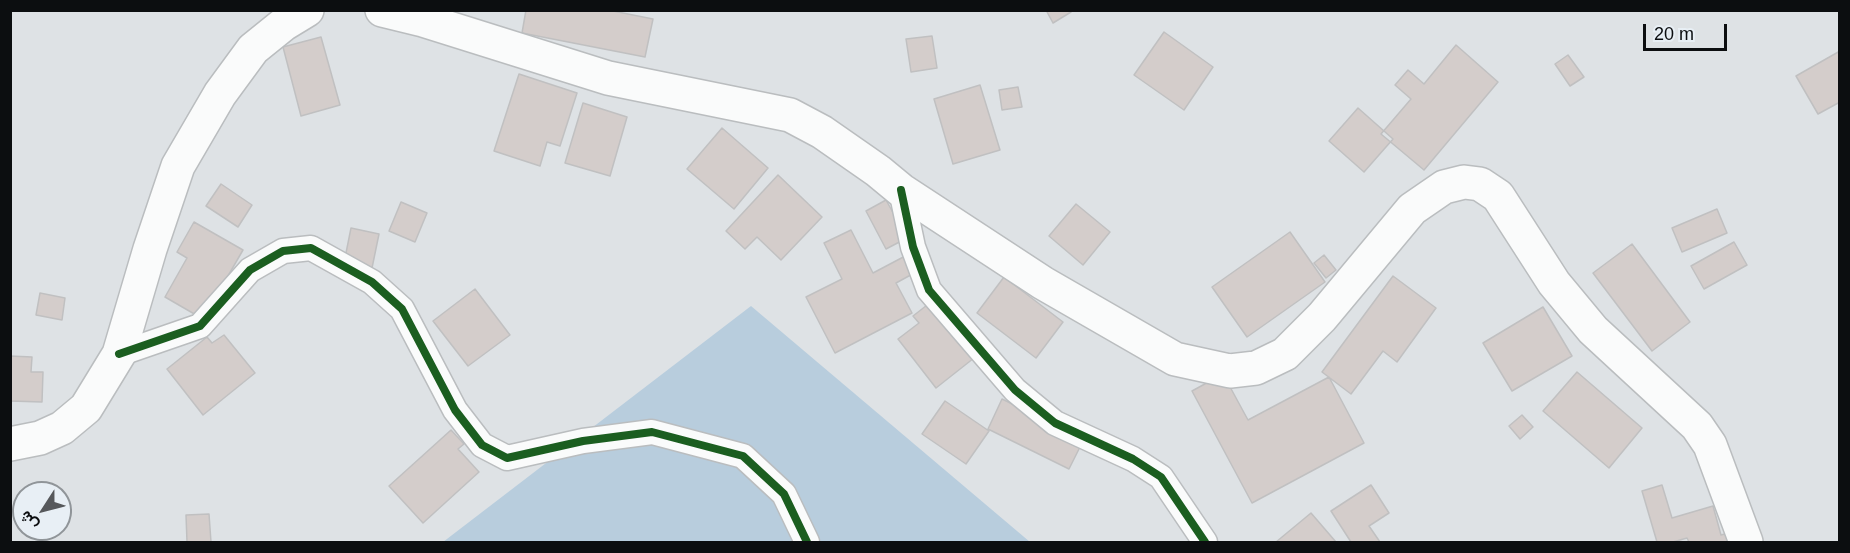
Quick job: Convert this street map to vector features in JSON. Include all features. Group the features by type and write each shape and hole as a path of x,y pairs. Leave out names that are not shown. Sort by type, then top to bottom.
{"main road":[{"path":"10,444 40,438 62,428 86,408 119,354 150,249 178,166 220,94 253,49 284,24 307,10"},
{"path":"382,10 423,20 608,78 790,115 822,132 901,190 1043,283 1174,359 1230,371 1256,368 1285,354 1322,317 1412,209 1444,187 1464,182 1479,184 1498,196 1554,283 1593,330 1697,426 1710,445 1746,543"}],"street":[{"path":"901,190 913,247 929,290 1015,390 1055,423 1133,459 1161,477 1205,543"},
{"path":"119,354 200,326 250,270 283,251 311,248 372,282 402,309 455,410 482,445 507,458 583,441 652,432 742,456 784,494 807,543"}],"shaded area":[{"path":"751,306 1030,542 443,542"}],"building":[{"path":"526,10 608,10 653,19 645,57 522,33"},
{"path":"1046,10 1070,10 1071,12 1053,23"},
{"path":"1164,32 1213,67 1184,110 1134,75"},
{"path":"932,36 937,68 911,72 906,39"},
{"path":"321,37 340,105 301,116 283,47"},
{"path":"1456,45 1498,82 1424,170 1381,134 1411,99 1395,85 1408,70 1424,84"},
{"path":"1840,51 1840,102 1818,114 1796,76"},
{"path":"1568,55 1584,77 1570,86 1555,64"},
{"path":"519,74 577,93 560,146 547,142 540,166 494,151"},
{"path":"980,85 1000,150 953,164 934,99"},
{"path":"1018,87 1022,107 1002,110 999,90"},
{"path":"583,103 627,117 610,176 565,163"},
{"path":"1358,108 1393,139 1364,172 1329,141"},
{"path":"722,128 768,168 734,209 687,169"},
{"path":"778,175 822,217 781,260 757,237 745,249 726,231"},
{"path":"221,184 252,205 238,227 206,206"},
{"path":"886,200 907,238 886,249 866,211"},
{"path":"401,202 427,213 415,242 389,231"},
{"path":"1076,204 1110,232 1083,265 1049,236"},
{"path":"1717,209 1727,233 1682,252 1672,228"},
{"path":"194,222 243,250 203,319 165,297 187,258 177,252"},
{"path":"351,228 379,234 372,268 344,263"},
{"path":"851,230 873,273 909,254 918,271 896,283 912,313 835,353 806,297 842,279 824,243"},
{"path":"1290,232 1325,282 1247,337 1212,287"},
{"path":"1734,242 1747,265 1704,289 1691,266"},
{"path":"1632,244 1690,322 1652,351 1593,273"},
{"path":"1324,255 1336,270 1326,278 1314,263"},
{"path":"1393,276 1436,308 1397,362 1383,351 1351,394 1322,372"},
{"path":"1004,277 1063,322 1036,358 977,313"},
{"path":"475,289 510,335 468,366 433,321"},
{"path":"40,293 65,298 62,320 36,315"},
{"path":"931,302 974,358 936,388 898,339 919,323 913,316"},
{"path":"1543,307 1572,356 1512,391 1483,343"},
{"path":"224,335 255,373 203,415 167,369 207,337 212,343"},
{"path":"10,356 32,357 31,372 43,372 42,402 10,401"},
{"path":"1577,372 1642,428 1609,468 1543,411"},
{"path":"1223,374 1248,420 1329,377 1364,443 1252,503 1192,391"},
{"path":"1002,399 1084,439 1069,469 988,429"},
{"path":"945,401 989,431 966,464 922,434"},
{"path":"1522,415 1533,427 1520,439 1509,426"},
{"path":"451,430 464,444 458,449 479,472 423,523 389,486"},
{"path":"1371,485 1389,513 1369,526 1380,542 1351,542 1331,511"},
{"path":"1662,485 1672,518 1713,506 1721,535 1736,531 1740,542 1689,542 1687,538 1673,542 1657,542 1642,491"},
{"path":"1311,513 1336,542 1276,542"},
{"path":"209,514 211,542 187,542 186,515"}],"cycle path":[{"path":"901,190 913,247 929,290 1015,390 1055,423 1133,459 1161,477 1205,542"},
{"path":"119,354 200,326 250,270 283,251 311,248 372,282 402,309 455,410 482,445 507,458 583,441 652,432 743,456 784,494 807,542"}]}
